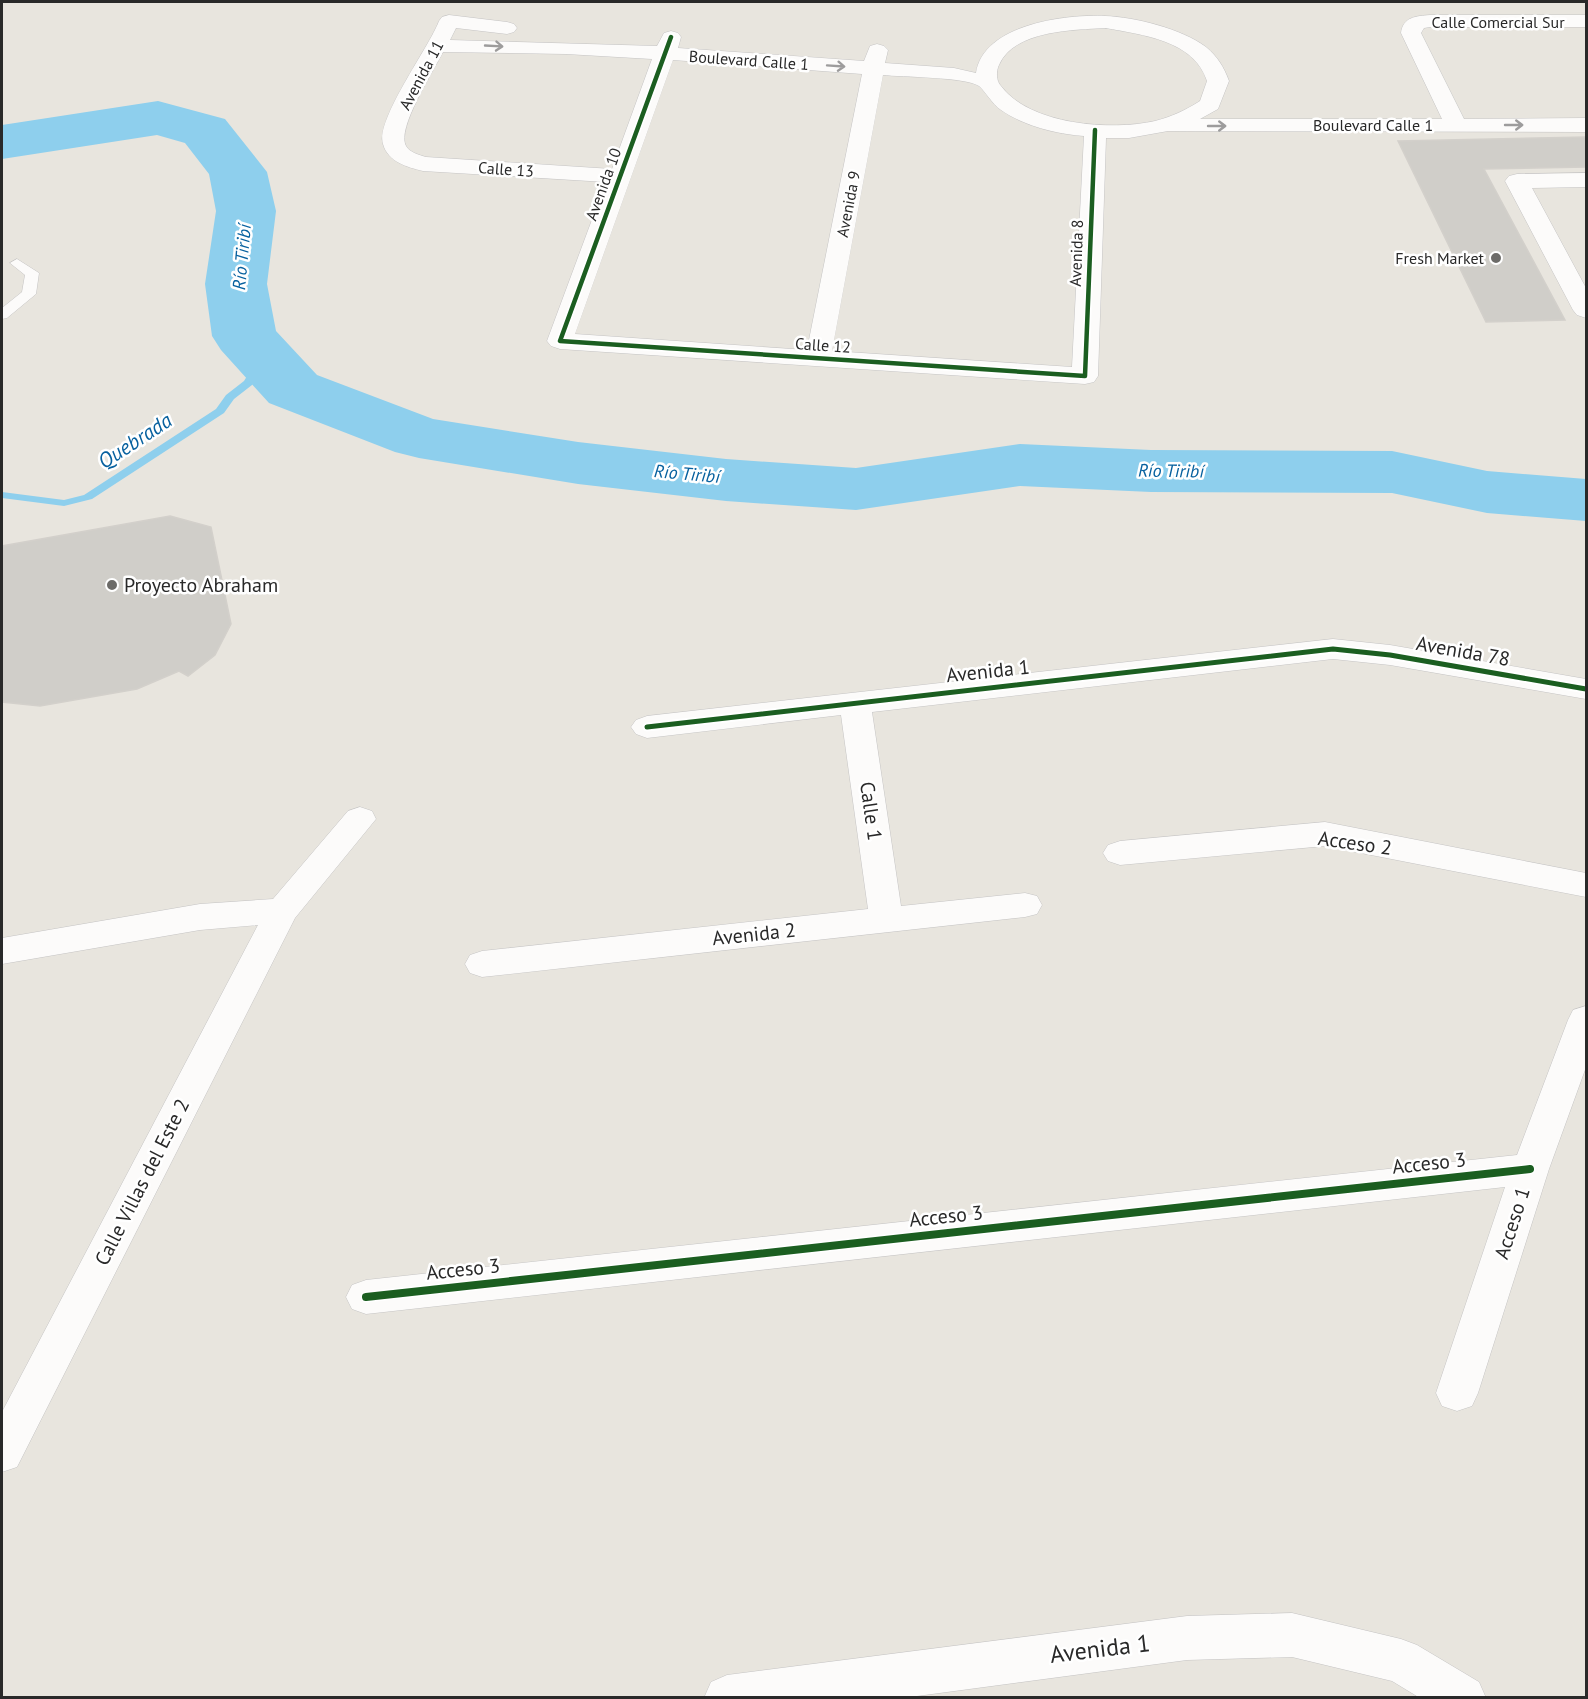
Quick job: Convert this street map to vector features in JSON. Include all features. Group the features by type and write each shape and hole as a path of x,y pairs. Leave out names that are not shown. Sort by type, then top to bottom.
{"street":[{"name":"Avenida 11","path":"396,149 391,140 394,125 459,2"},
{"path":"988,82 976,56 1034,30 1067,24 1106,12 1169,36 1194,49 1211,64 1218,81 1210,104"},
{"name":"Boulevard Calle 1","path":"449,21 668,45 875,60 988,82 991,89 1007,104 1033,118 1066,127 1095,130 1139,130 1172,123 1210,104 1233,104"},
{"name":"Calle Comercial Sur","path":"1456,125 1411,33 1412,27 1418,22 1587,21"},
{"name":"Boulevard Calle 1","path":"436,46 668,45"},
{"name":"Avenida 10","path":"560,341 668,45"},
{"name":"Boulevard Calle 1","path":"875,60 976,56"},
{"name":"Avenida 9","path":"818,358 875,60"},
{"name":"Boulevard Calle 1","path":"1423,104 1470,104"},
{"path":"1540,104 1587,104"},
{"name":"Boulevard Calle 1","path":"1159,126 1587,125"},
{"name":"Avenida 8","path":"1085,376 1095,130"},
{"name":"Calle 13","path":"396,149 406,158 423,164 620,176"},
{"path":"1587,180 1517,181 1587,310"},
{"name":"Calle 12","path":"560,341 1085,376"},
{"name":"Avenida 78","path":"1333,649 1390,656 1587,689"},
{"name":"Avenida 1","path":"647,727 1333,649"},
{"name":"Calle 1","path":"855,703 886,920"},
{"name":"Calle Villas del Este 2","path":"2,1453 282,911 360,819"},
{"name":"Acceso 2","path":"1120,853 1325,834 1587,885"},
{"name":"Avenida 2","path":"482,964 1025,905"},
{"path":"2,951 200,917 282,911"},
{"name":"Acceso 1","path":"1456,1394 1530,1169 1587,1020"},
{"name":"Acceso 3","path":"366,1296 1530,1169"},
{"name":"Avenida 1","path":"727,1698 1187,1638 1292,1635 1401,1661 1463,1698"}],"lane":[{"path":"2,315 28,294 32,273 17,263"}],"building":[{"path":"1586,137 1586,167 1484,169 1565,320 1486,322 1398,141"},
{"name":"Proyecto Abraham","path":"170,516 211,527 231,624 215,655 188,676 179,671 137,689 40,706 2,702 2,546"}],"waterway":[{"name":"Río Tiribí","path":"2,142 158,118 205,131 238,172 246,211 236,284 244,336 293,389 419,437 578,463 726,480 856,489 1020,465 1151,471 1392,472 1487,492 1586,500"},
{"name":"Quebrada","path":"2,495 64,503 88,497 220,411 230,397 248,383 264,357"}],"cycle path":[{"path":"671,37 560,341 1085,376 1095,130"},
{"path":"647,727 1333,649 1390,655 1586,689"},
{"path":"366,1297 1530,1169"}],"place":[{"name":"Fresh Market","path":"1496,258"},
{"name":"Proyecto Abraham","path":"112,585"}]}
